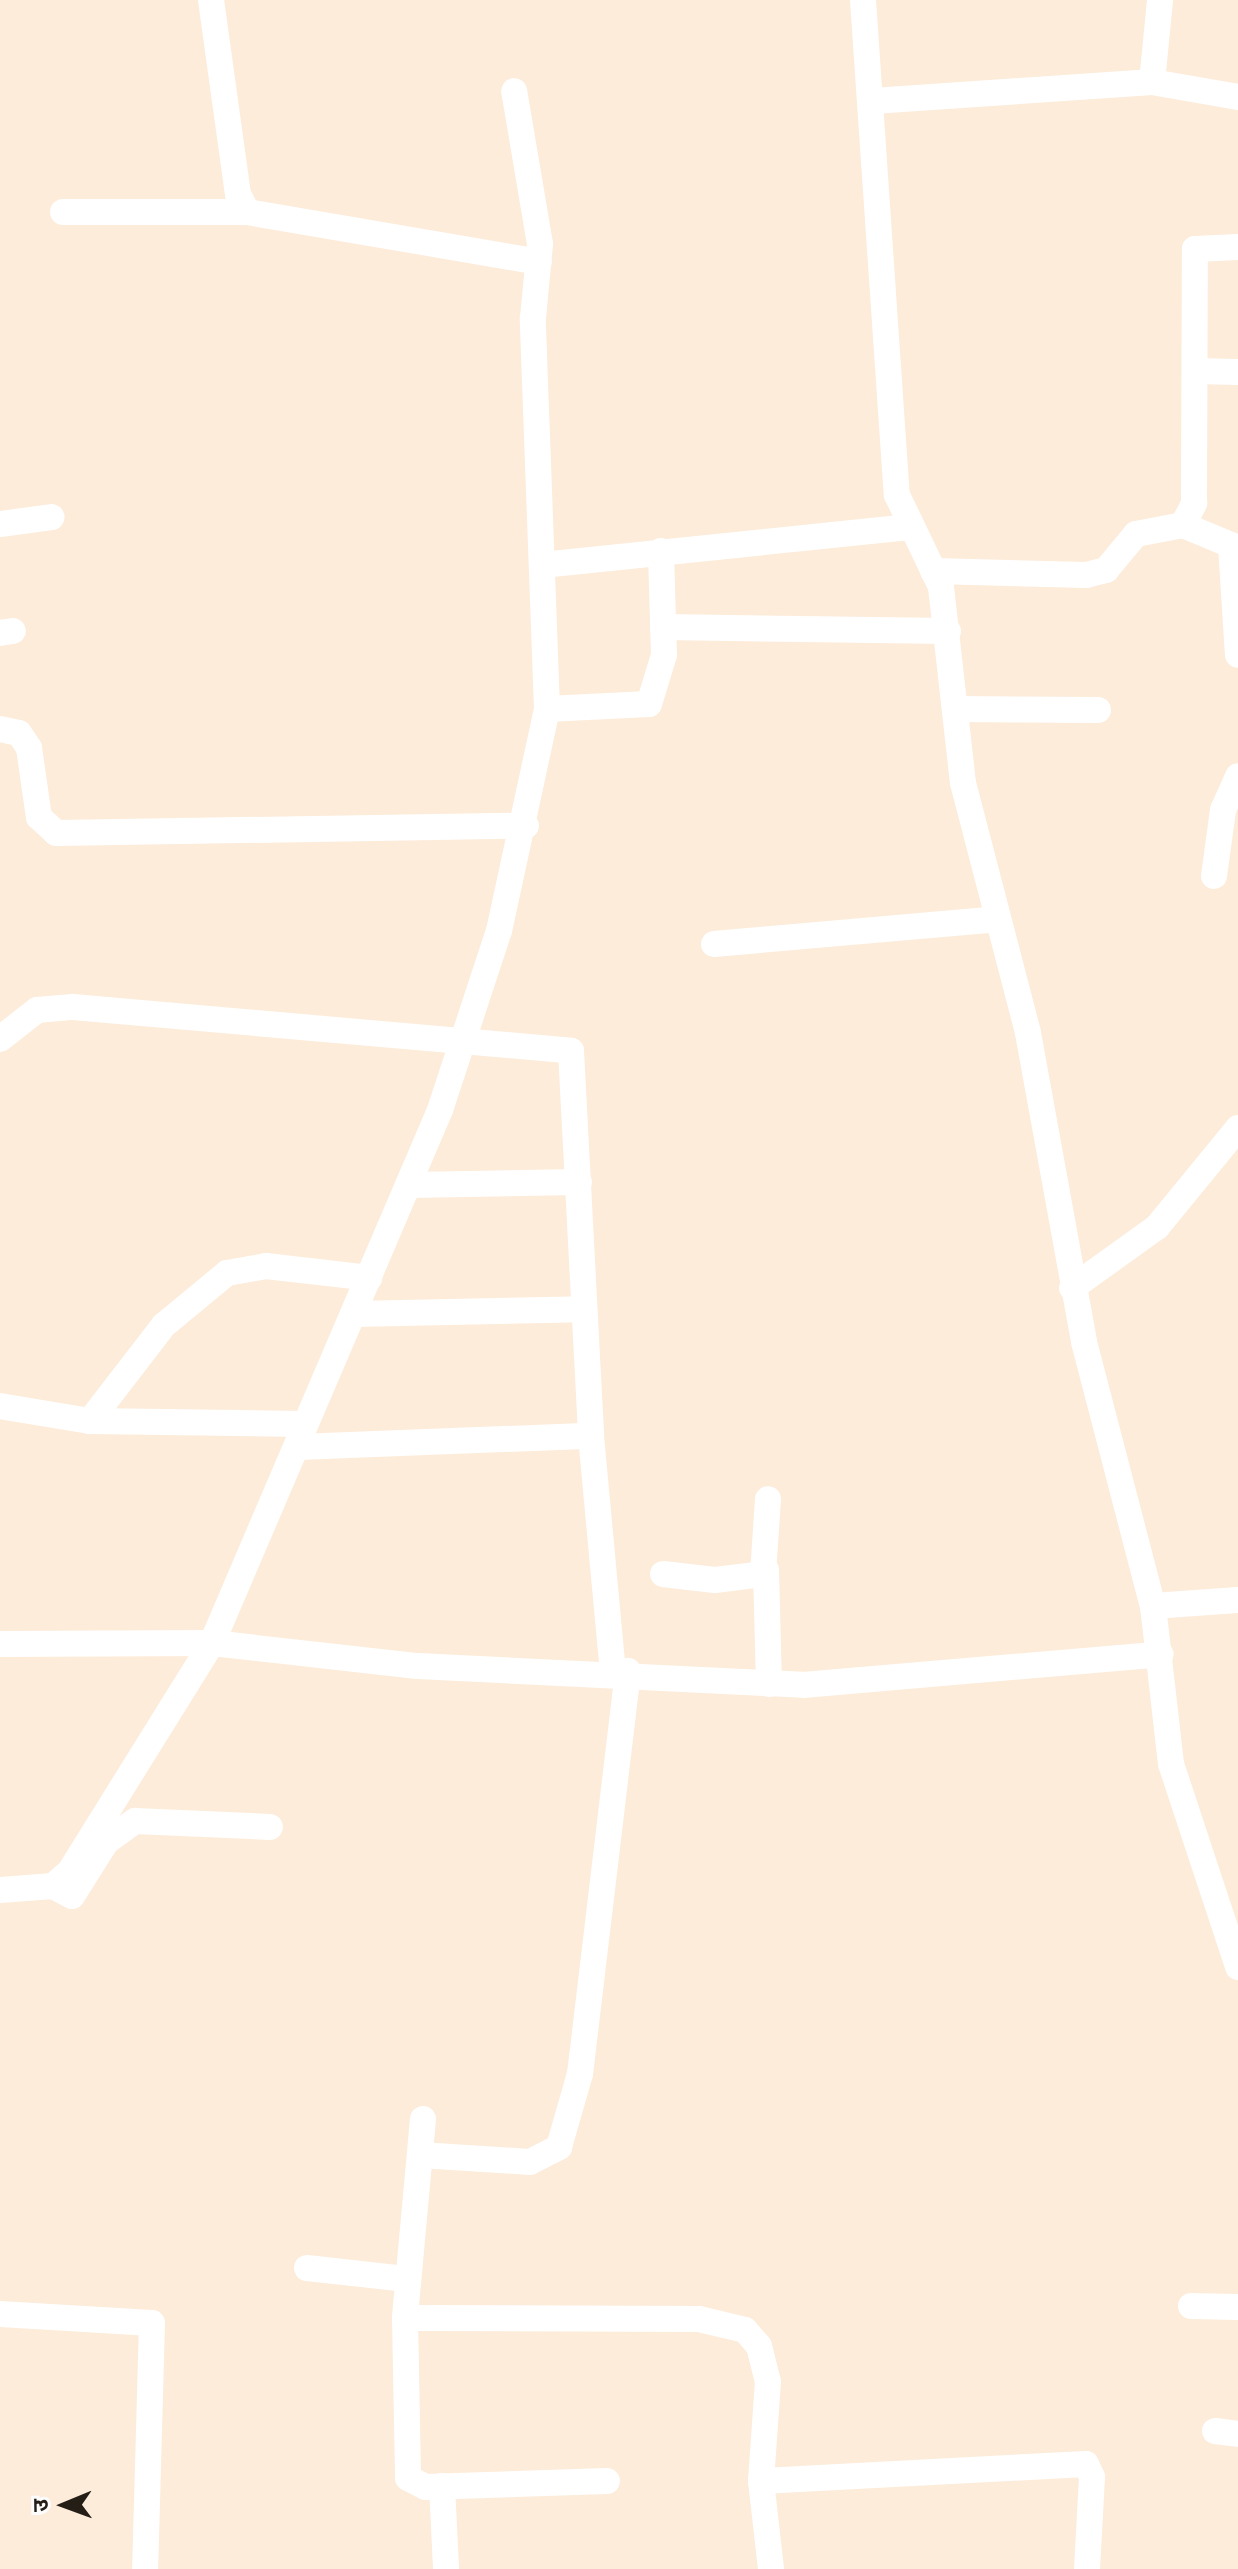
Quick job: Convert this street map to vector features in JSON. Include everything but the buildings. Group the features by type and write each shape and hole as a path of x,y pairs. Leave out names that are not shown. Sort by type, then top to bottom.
{"street":[{"path":"211,0 238,194 247,212"},
{"path":"863,0 873,101 893,457 907,527 933,571 948,631 963,783 1045,1115 1072,1288 1153,1606 1161,1654 1171,1764 1238,1967"},
{"path":"1152,82 1160,0"},
{"path":"873,101 1152,82 1238,97"},
{"path":"53,1886 70,1871 212,1643 369,1278 463,1045 526,826 547,709 533,318 539,262 514,91"},
{"path":"63,212 247,212 539,262"},
{"path":"1183,525 1194,503 1195,249 1238,247"},
{"path":"1195,371 1238,372"},
{"path":"0,524 52,517"},
{"path":"933,571 1086,575 1106,570 1136,534 1183,525 1231,545 1238,655"},
{"path":"542,565 907,527"},
{"path":"547,709 649,704 659,687 663,627 661,551"},
{"path":"663,627 948,631"},
{"path":"955,709 1098,710"},
{"path":"0,729 19,733 29,748 39,817 56,833 526,826"},
{"path":"1214,876 1223,810 1238,776"},
{"path":"714,944 997,919"},
{"path":"0,1039 37,1010 73,1007 463,1045 571,1051 591,1436 621,1671 580,2074 559,2147 530,2162 420,2155"},
{"path":"1072,1288 1157,1227 1238,1128"},
{"path":"408,1185 579,1182"},
{"path":"90,1421 164,1325 227,1273 266,1266 369,1278"},
{"path":"353,1314 583,1309"},
{"path":"0,1406 90,1421 301,1436 591,1436"},
{"path":"768,1499 769,1684"},
{"path":"663,1574 754,1579 766,1570"},
{"path":"1153,1606 1238,1600"},
{"path":"0,1644 212,1643 418,1666 621,1671 769,1684 879,1681 1161,1654"},
{"path":"0,1890 53,1886 72,1896 106,1842 135,1821 270,1827"},
{"path":"423,2119 407,2279 404,2468 414,2484 442,2486 607,2481"},
{"path":"307,2268 407,2279"},
{"path":"1191,2306 1238,2307"},
{"path":"0,2314 152,2323 145,2569"},
{"path":"405,2318 699,2319 745,2330 759,2346 768,2381 761,2481 771,2569"},
{"path":"761,2481 1086,2464 1092,2477 1087,2569"},
{"path":"442,2486 446,2569"}]}
